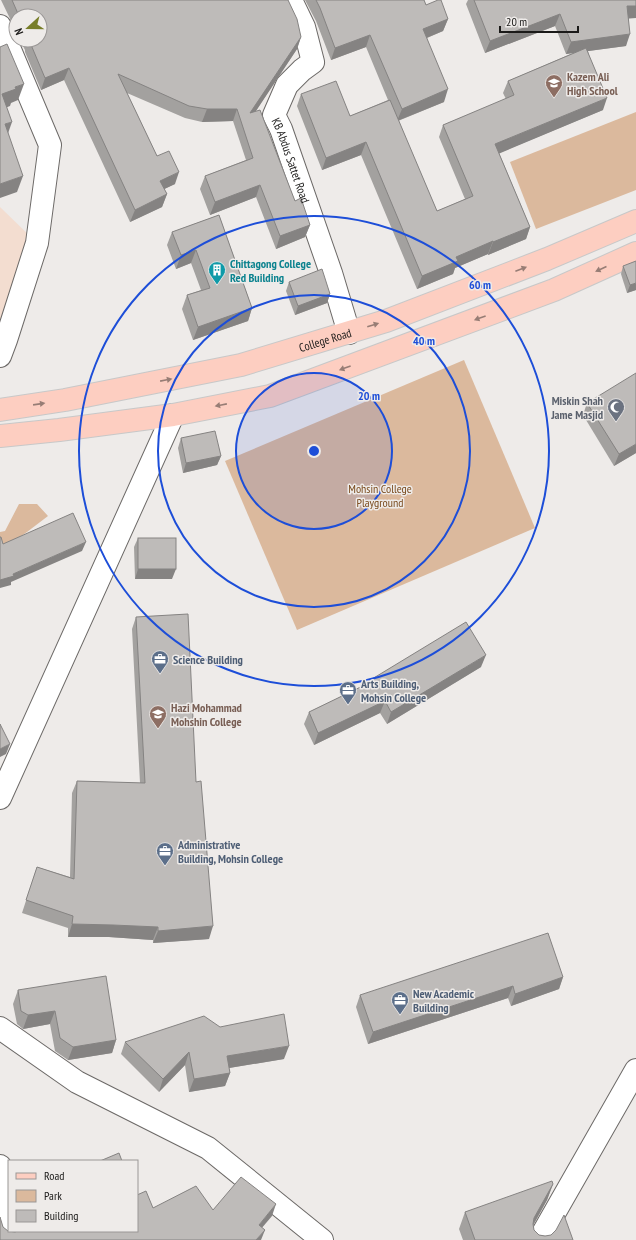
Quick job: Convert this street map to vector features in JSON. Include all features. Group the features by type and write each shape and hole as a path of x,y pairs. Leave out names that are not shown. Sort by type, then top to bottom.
{"main road":[{"name":"College Road","path":"0,410 65,400 241,365 386,322 540,262 636,221"},
{"path":"0,436 173,415 270,396 554,290 636,253"}],"street":[{"name":"KB Abdus Sattet Road","path":"291,0 304,27 314,62 302,70 286,85 274,115 281,129 331,272 349,332"},
{"path":"0,26 50,145 37,243 0,356"},
{"path":"0,798 173,415"},
{"path":"0,1028 77,1082 208,1148 322,1240"},
{"path":"539,1240 636,1070"},
{"path":"0,1166 8,1224"}],"shaded area":[{"path":"0,207 37,243 0,348"}],"green space":[{"path":"636,112 636,190 536,229 510,162"},
{"name":"Mohsin College Playground","path":"464,360 535,528 297,630 225,461"},
{"path":"19,504 37,504 48,516 0,551 0,532 5,531"}],"building":[{"path":"12,0 288,0 297,19 301,37 250,113 260,110 295,201 301,198 310,225 280,236 260,185 215,202 205,176 253,158 237,109 207,109 189,106 118,74 157,156 169,151 179,172 160,181 167,194 135,210 69,68 45,78 32,48 48,48 48,8 16,8"},
{"path":"316,0 424,0 426,5 441,0 448,19 423,29 448,89 402,109 370,35 335,48"},
{"path":"474,0 636,0 636,6 627,6 630,34 571,42 560,14 490,41"},
{"path":"7,44 24,84 15,87 16,89 2,94 12,122 5,124 23,176 0,184 0,47"},
{"path":"586,48 607,98 495,144 530,227 456,257 458,261 422,276 366,142 326,158 301,94 336,81 350,116 390,100 437,211 473,196 443,125 514,95 508,81"},
{"name":"Chittagong College Red Building","path":"219,215 252,308 198,327 187,295 210,288 196,250 181,255 172,232"},
{"path":"636,261 636,283 630,285 623,266"},
{"path":"322,269 330,294 298,306 289,282"},
{"path":"636,373 636,444 619,454 587,403"},
{"path":"215,431 221,456 186,463 181,438"},
{"path":"73,513 86,542 13,574 14,576 0,580 0,537 3,544"},
{"path":"138,538 176,538 176,569 138,569"},
{"path":"188,614 196,782 201,781 213,926 158,931 158,927 72,924 73,916 26,900 37,867 74,879 77,781 145,783 136,617"},
{"path":"466,622 486,655 391,712 385,701 318,733 309,712 373,681 372,679"},
{"path":"0,724 10,744 0,749"},
{"path":"548,933 563,977 515,994 513,986 373,1032 360,995"},
{"path":"106,976 116,1040 73,1047 60,1038 55,1011 28,1015 21,1011 18,990"},
{"path":"284,1014 289,1046 227,1056 230,1073 194,1079 189,1052 163,1079 125,1042 204,1016 220,1027"},
{"path":"119,1153 122,1160 102,1160"},
{"path":"241,1177 276,1204 259,1225 265,1230 256,1240 0,1240 0,1217 3,1227 8,1232 138,1232 138,1195 146,1191 153,1208 196,1186 213,1210"},
{"path":"552,1181 553,1184 534,1218 534,1230 539,1235 551,1235 556,1230 564,1215 573,1240 475,1240 465,1212"}],"place":[{"name":"Kazem Ali High School","path":"554,98"},
{"name":"Chittagong College Red Building","path":"217,285"},
{"name":"Miskin Shah Jame Masjid","path":"616,422"},
{"name":"Science Building","path":"160,674"},
{"name":"Arts Building, Mohsin College","path":"348,705"},
{"name":"Hazi Mohammad Mohshin College","path":"158,729"},
{"name":"Administrative Building, Mohsin College","path":"165,866"},
{"name":"New Academic Building","path":"400,1015"}]}
